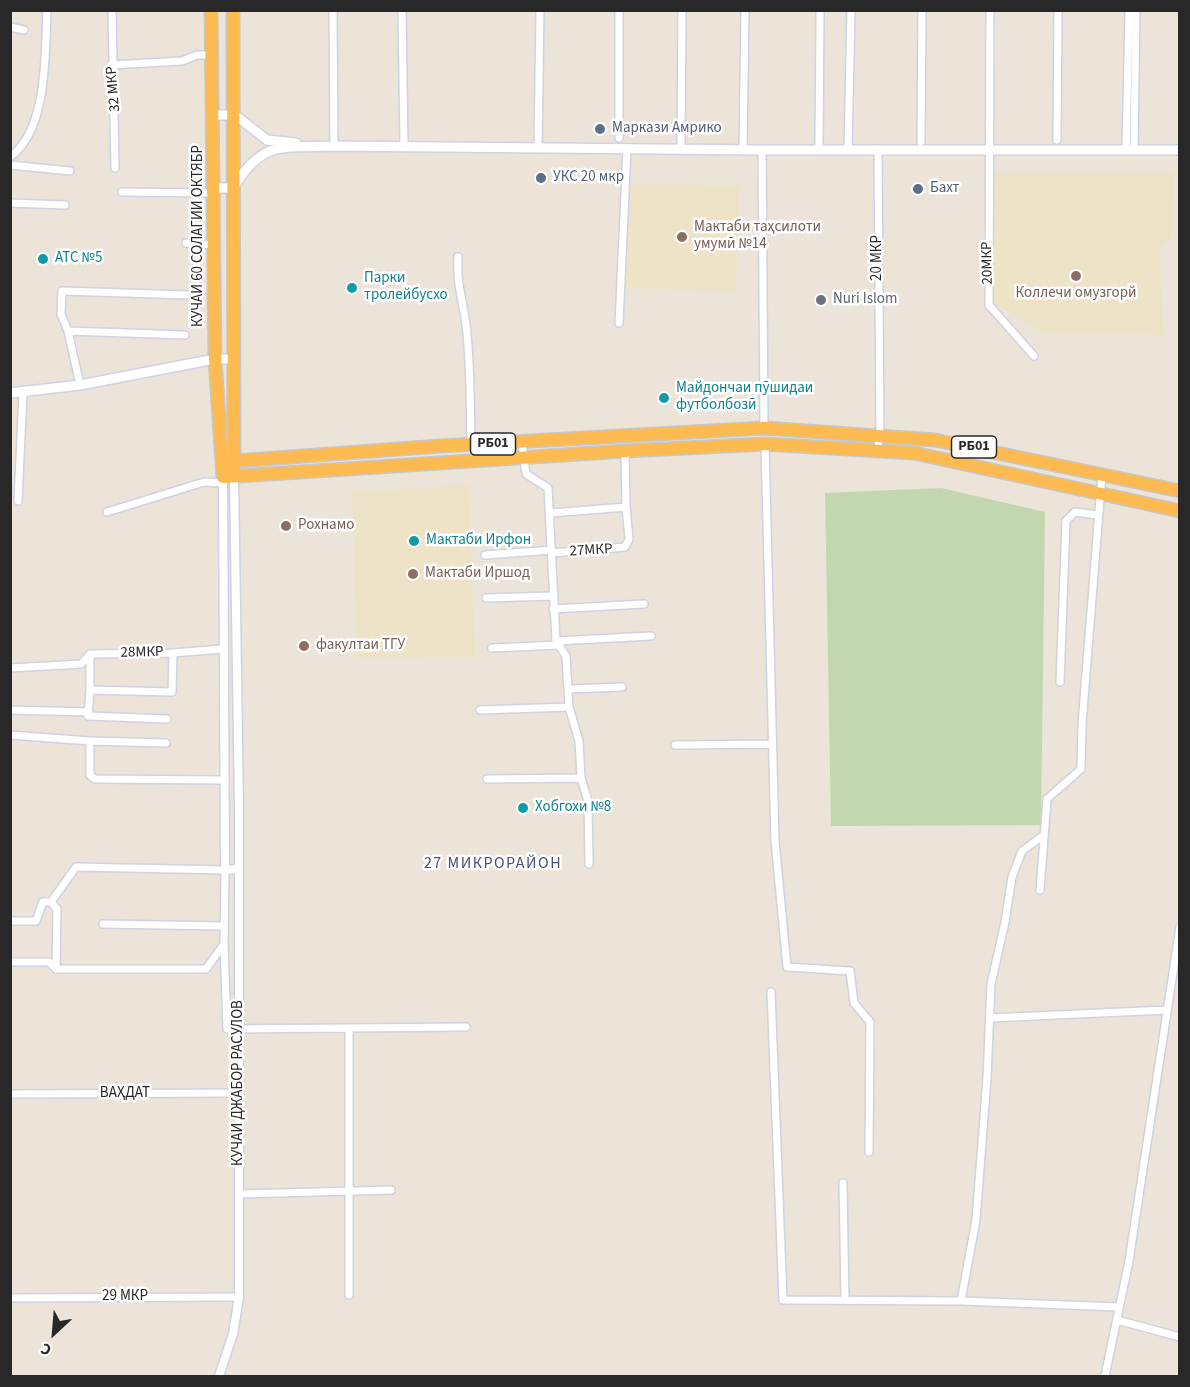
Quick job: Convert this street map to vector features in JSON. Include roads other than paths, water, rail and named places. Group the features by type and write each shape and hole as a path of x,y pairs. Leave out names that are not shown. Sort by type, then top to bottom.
{"highway":[{"name":"КУЧАИ 60 СОЛАГИИ ОКТЯБР","path":"211,10 214,115 208,192 213,245 215,359 228,462"},
{"path":"227,479 232,359 235,115 233,10"},
{"name":"РБ01","path":"228,462 764,428 935,440 1179,491"},
{"name":"РБ01","path":"227,479 624,451 765,444 914,453 1179,511"}],"main road":[{"path":"214,115 235,115 267,140 334,146"},
{"path":"208,192 233,188 256,157 270,148 404,146 538,147 627,151 681,149 878,151 989,147 1179,150"},
{"path":"10,393 80,385 215,359 232,359"}],"street":[{"path":"10,157 22,149 37,114 44,64 47,10"},
{"name":"32 МКР","path":"112,10 111,65 116,115 116,168"},
{"path":"333,10 334,146"},
{"path":"402,10 404,146"},
{"path":"538,147 540,10"},
{"path":"619,10 619,138"},
{"path":"681,149 682,10"},
{"path":"743,150 745,10"},
{"path":"819,150 820,10"},
{"path":"848,150 851,10"},
{"path":"921,142 922,10"},
{"name":"20МКР","path":"990,10 989,305 1034,356"},
{"path":"1057,140 1058,10"},
{"path":"1129,10 1130,149"},
{"path":"1130,149 1136,10"},
{"path":"10,27 24,30"},
{"path":"111,65 182,61 196,55 212,55"},
{"path":"762,150 764,428"},
{"path":"619,322 627,151"},
{"name":"20 МКР","path":"877,451 880,435 878,151"},
{"path":"10,165 70,171"},
{"path":"122,192 208,192"},
{"path":"10,203 65,205"},
{"path":"186,243 213,245"},
{"path":"458,257 457,281 466,323 468,351 471,445"},
{"path":"80,385 69,331 61,314 62,291 188,295"},
{"path":"69,331 185,335"},
{"path":"18,501 23,393"},
{"path":"522,442 523,459"},
{"path":"765,444 775,841 787,967 850,971 854,1003 870,1022 869,1152"},
{"name":"27МКР","path":"485,555 625,547 629,539 624,451"},
{"name":"27МКР","path":"523,459 526,474 548,488 554,609 558,643 566,656 569,707 579,741 580,778 588,801 589,864"},
{"path":"1040,890 1047,799 1081,770 1082,724 1102,474"},
{"path":"107,512 204,482 227,479 222,559 226,1029 238,1031 466,1028"},
{"name":"КУЧАИ ДЖАБОР РАСУЛОВ","path":"219,1377 233,1334 239,1297 240,1194 236,559 227,479"},
{"path":"551,513 626,507"},
{"path":"1060,682 1066,521 1075,513 1098,515"},
{"path":"222,559 236,559"},
{"path":"486,598 554,596"},
{"path":"222,602 236,603"},
{"path":"554,609 644,604"},
{"path":"492,648 651,636"},
{"path":"173,653 222,649"},
{"name":"28МКР","path":"10,668 81,664 90,654 173,653 172,692 90,690"},
{"path":"90,654 88,716 167,719"},
{"path":"569,689 622,687"},
{"path":"480,710 569,707"},
{"path":"10,710 89,712"},
{"path":"10,735 90,741 166,743"},
{"path":"90,741 90,775 95,779 224,780"},
{"path":"675,746 772,744"},
{"path":"487,779 580,778"},
{"path":"961,1301 976,1220 991,984 1012,877 1022,852 1044,835"},
{"path":"51,902 76,867 238,869"},
{"path":"10,921 36,921 43,902 51,902 57,909 56,969"},
{"path":"103,924 224,926"},
{"path":"1105,1377 1129,1261 1179,927"},
{"path":"10,962 49,962 56,969 206,969 224,944"},
{"path":"771,992 783,1300 961,1301 1119,1307"},
{"path":"990,1018 1166,1010"},
{"path":"349,1029 349,1295"},
{"name":"ВАҲДАТ","path":"10,1094 239,1093"},
{"path":"843,1183 845,1300"},
{"path":"240,1194 391,1190"},
{"name":"29 МКР","path":"10,1298 239,1297"},
{"path":"1116,1320 1179,1337"}],"place":[{"name":"Маркази Амрико","path":"600,129"},
{"name":"УКС 20 мкр","path":"541,178"},
{"name":"Бахт","path":"918,189"},
{"name":"Мактаби таҳсилоти умумӣ №14","path":"682,237"},
{"name":"АТС №5","path":"43,259"},
{"name":"Коллечи омузгорй","path":"1076,276"},
{"name":"Парки тролейбусхо","path":"352,288"},
{"name":"Nuri Islom","path":"821,300"},
{"name":"Майдончаи пӯшидаи футболбозӣ","path":"664,398"},
{"name":"Рохнамо","path":"286,526"},
{"name":"Мактаби Ирфон","path":"414,541"},
{"name":"Мактаби Иршод","path":"413,574"},
{"name":"факултаи ТГУ","path":"304,646"},
{"name":"Хобгохи №8","path":"523,808"}],"district":[{"name":"27 МИКРОРАЙОН","path":"493,864"}]}
